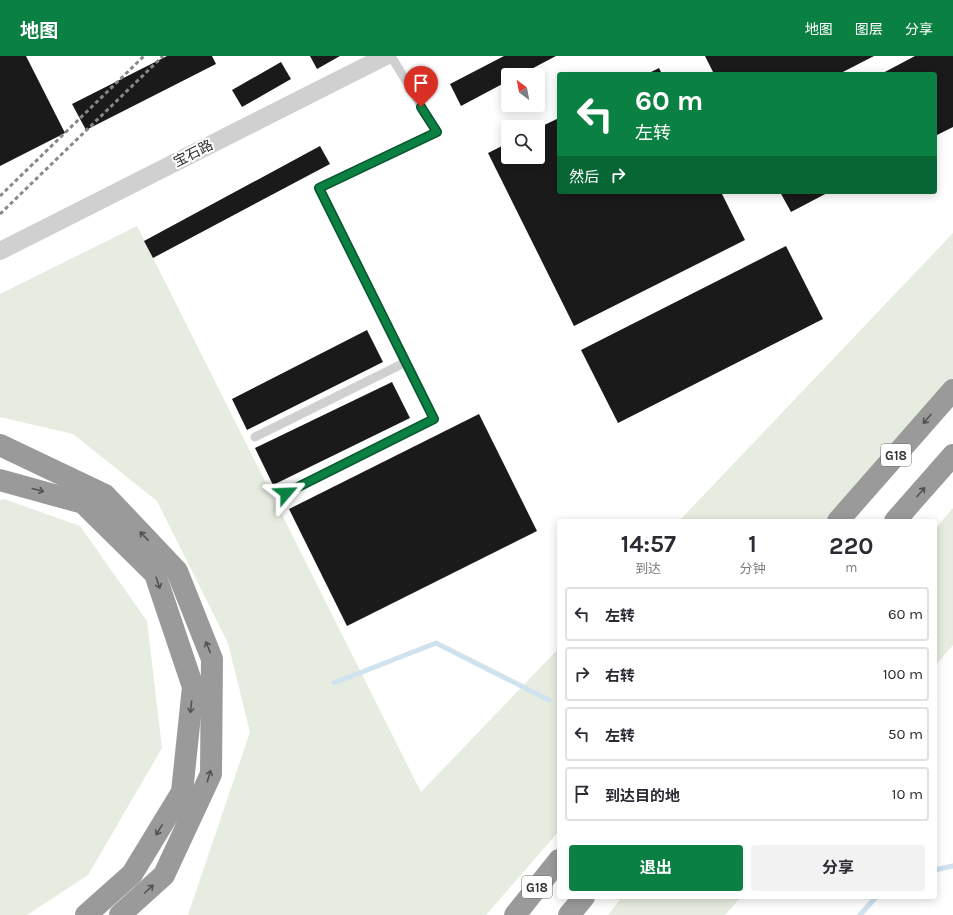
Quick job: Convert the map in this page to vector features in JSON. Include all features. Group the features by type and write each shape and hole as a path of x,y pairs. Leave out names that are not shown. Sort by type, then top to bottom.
{"highway":[{"name":"G18","path":"840,519 953,390"},
{"path":"0,445 105,494 177,571 212,658 211,774 164,875 120,915"},
{"path":"897,519 953,455"},
{"path":"0,480 83,503 154,574 193,688 182,792 132,874 86,915"},
{"name":"G18","path":"515,915 557,862"},
{"path":"569,915 582,899"}],"street":[{"name":"宝石路","path":"0,251 386,56"}],"lane":[{"path":"286,493 434,419 319,188 437,132 391,56"},
{"path":"255,437 406,362"}],"shaded area":[{"path":"137,226 421,792 557,650 557,833 486,915 188,915 250,732 228,643 157,501 73,434 0,417 0,294"},
{"path":"953,233 953,378 831,519 681,519"},
{"path":"4,499 80,526 147,621 162,748 88,875 27,915 0,915 0,500"},
{"path":"953,508 953,645 937,664 937,527"},
{"path":"620,899 739,899 725,915 608,915"}],"building":[{"path":"0,56 26,56 65,133 0,166"},
{"path":"167,56 212,56 216,64 86,130 72,104"},
{"path":"310,56 340,56 317,69"},
{"path":"504,56 556,56 533,68 501,68 501,85 461,106 450,84"},
{"path":"705,56 874,56 843,72 713,72"},
{"path":"915,56 953,56 953,127 937,135 937,72 885,72"},
{"path":"281,62 291,79 242,107 232,90"},
{"path":"659,68 661,72 651,72"},
{"path":"557,119 557,194 722,194 745,240 574,326 488,153 501,146 501,164 545,164 545,125"},
{"path":"320,146 330,164 153,258 144,241"},
{"path":"781,194 825,194 791,212"},
{"path":"786,246 823,319 618,423 581,350"},
{"path":"367,330 383,362 247,430 232,399"},
{"path":"392,382 410,418 273,485 255,448"},
{"path":"479,414 537,531 347,626 289,509"}],"waterway":[{"path":"334,683 436,643 549,700"},
{"path":"937,870 953,866"},
{"path":"860,915 874,899"}],"railway":[{"path":"0,196 144,56"},
{"path":"0,214 163,56"}],"route":[{"path":"286,493 434,419 319,188 437,132 421,107"}]}
